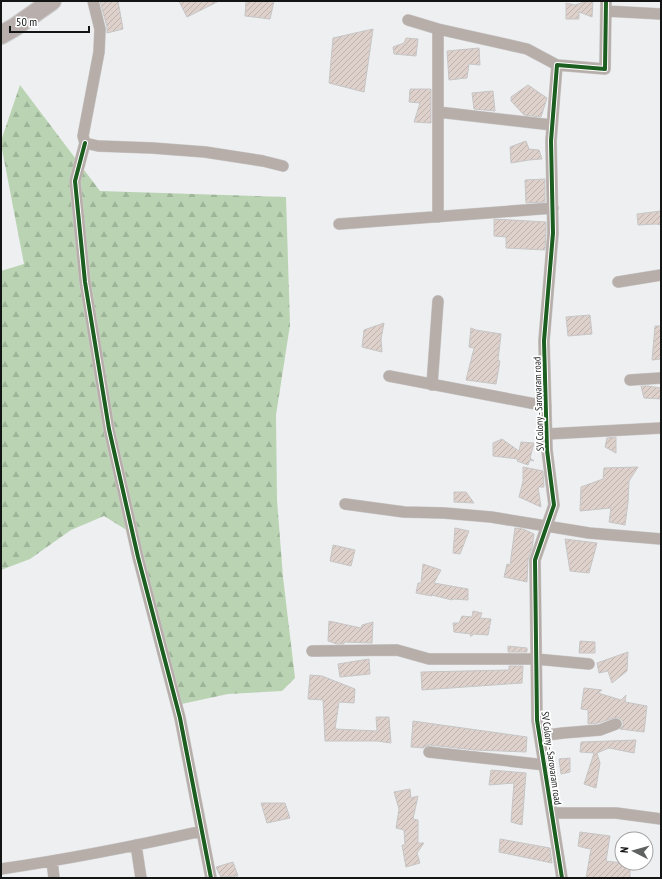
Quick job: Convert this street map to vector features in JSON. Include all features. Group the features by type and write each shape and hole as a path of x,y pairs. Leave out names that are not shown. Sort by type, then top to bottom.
{"main road":[{"path":"1,23 34,1"},
{"path":"1,35 52,1"}],"street":[{"path":"92,1 100,29 99,52 83,136 85,143 75,181 85,282 109,429 138,557 180,718 211,878"},
{"path":"408,20 438,29 527,49 557,65 605,69 606,6 661,14"},
{"path":"438,29 438,217"},
{"name":"SV Colony - Sarovaram road","path":"557,65 551,140 553,233 544,341 547,450 554,506 535,560 537,720 562,878"},
{"path":"438,112 552,125"},
{"path":"85,143 98,146 204,152 283,166"},
{"path":"339,224 553,208"},
{"path":"618,282 661,275"},
{"path":"432,385 438,301"},
{"path":"388,376 546,406"},
{"path":"630,380 661,378"},
{"path":"547,434 661,428"},
{"path":"345,504 404,512 444,513 491,517 589,533 661,539"},
{"path":"312,651 397,650 429,659 536,659 589,664"},
{"path":"540,736 595,730 616,724"},
{"path":"429,752 545,765"},
{"path":"552,813 616,813 661,819"},
{"path":"1,869 52,861 202,831"},
{"path":"136,845 141,878"},
{"path":"52,861 54,878"}],"green space":[{"path":"20,85 100,191 286,197 290,325 276,415 277,500 283,577 295,678 282,691 228,694 177,705 133,534 104,516 71,530 30,559 1,570 1,271 24,264 1,141"}],"building":[{"path":"100,1 118,1 123,29 107,33 107,27"},
{"path":"179,1 219,1 187,17"},
{"path":"246,1 274,1 270,19 245,16"},
{"path":"587,1 593,1 592,17 579,12 579,19 566,19 566,3 575,5"},
{"path":"373,29 364,92 329,83 333,38"},
{"path":"406,38 418,39 416,56 394,54 393,47 404,43"},
{"path":"479,48 480,65 469,64 467,78 449,80 447,51"},
{"path":"528,85 547,98 541,117 524,115 511,101 511,97"},
{"path":"410,89 431,89 431,123 414,122 420,103 409,102"},
{"path":"493,91 495,111 474,109 472,93"},
{"path":"526,141 529,149 539,150 542,159 511,163 510,147"},
{"path":"545,179 545,202 526,203 525,180"},
{"path":"661,211 661,225 638,225 637,214"},
{"path":"494,219 546,222 545,250 506,248 506,237 494,236"},
{"path":"590,315 592,334 568,336 566,317"},
{"path":"384,323 381,339 382,352 362,347 364,330"},
{"path":"655,326 661,326 661,359 652,360"},
{"path":"471,328 501,334 498,360 500,361 496,384 466,380 474,348 469,347"},
{"path":"641,386 661,388 661,399 644,398"},
{"path":"616,437 616,453 605,447 607,438"},
{"path":"502,439 519,451 521,442 534,443 530,458 534,461 530,460 528,465 517,461 518,459 493,456 493,443"},
{"path":"523,467 543,471 544,487 538,487 541,507 519,497 523,481"},
{"path":"638,467 629,481 625,525 609,522 611,508 580,511 581,487 603,479 604,468"},
{"path":"454,492 466,492 474,503 454,502"},
{"path":"455,528 469,531 460,554 453,553"},
{"path":"515,528 523,529 534,534 528,560 527,582 504,577 507,564 510,565"},
{"path":"565,539 597,543 589,573 570,571"},
{"path":"333,545 355,550 351,566 330,561"},
{"path":"423,564 441,570 434,583 468,589 468,600 452,600 416,593 418,583 421,583"},
{"path":"473,611 482,613 480,618 491,619 488,635 473,634 470,636 471,634 454,632 453,623 459,623 462,616 472,617"},
{"path":"329,621 361,628 362,625 373,622 372,643 344,642 344,644 337,644 328,641"},
{"path":"580,641 595,642 595,653 579,653"},
{"path":"508,646 527,648 527,652 508,652"},
{"path":"628,652 627,671 612,683 608,671 599,673 597,663"},
{"path":"369,659 370,674 340,677 338,664"},
{"path":"509,666 523,666 522,683 422,690 421,672 509,670"},
{"path":"310,675 322,676 355,689 354,703 339,702 335,729 377,731 376,717 389,717 391,743 377,741 325,741 323,700 308,699"},
{"path":"584,688 602,690 598,693 621,700 626,695 625,702 647,706 644,732 620,729 623,726 623,722 617,717 598,723 588,724 588,710 581,709"},
{"path":"413,721 527,737 526,752 475,750 430,745 423,748 411,747"},
{"path":"636,740 634,753 609,748 597,753 600,763 596,788 584,784 594,753 580,752 581,742"},
{"path":"570,758 570,772 561,774 559,759"},
{"path":"491,770 526,773 522,825 511,822 514,783 489,785"},
{"path":"410,789 411,798 418,796 413,819 418,820 418,843 424,843 417,853 420,863 406,867 402,845 405,845 404,830 396,828 399,809 394,792"},
{"path":"261,803 285,803 290,818 267,823"},
{"path":"580,832 610,836 606,861 614,862 614,871 630,871 630,878 586,878 591,849 578,846"},
{"path":"500,839 550,848 552,863 499,852"},
{"path":"233,862 238,876 221,877 216,867"}],"cycle path":[{"path":"562,878 537,720 535,560 554,505 547,450 544,341 553,233 551,141 557,65 605,69 606,1"},
{"path":"85,143 75,181 85,282 109,429 138,557 180,718 211,878"}]}
